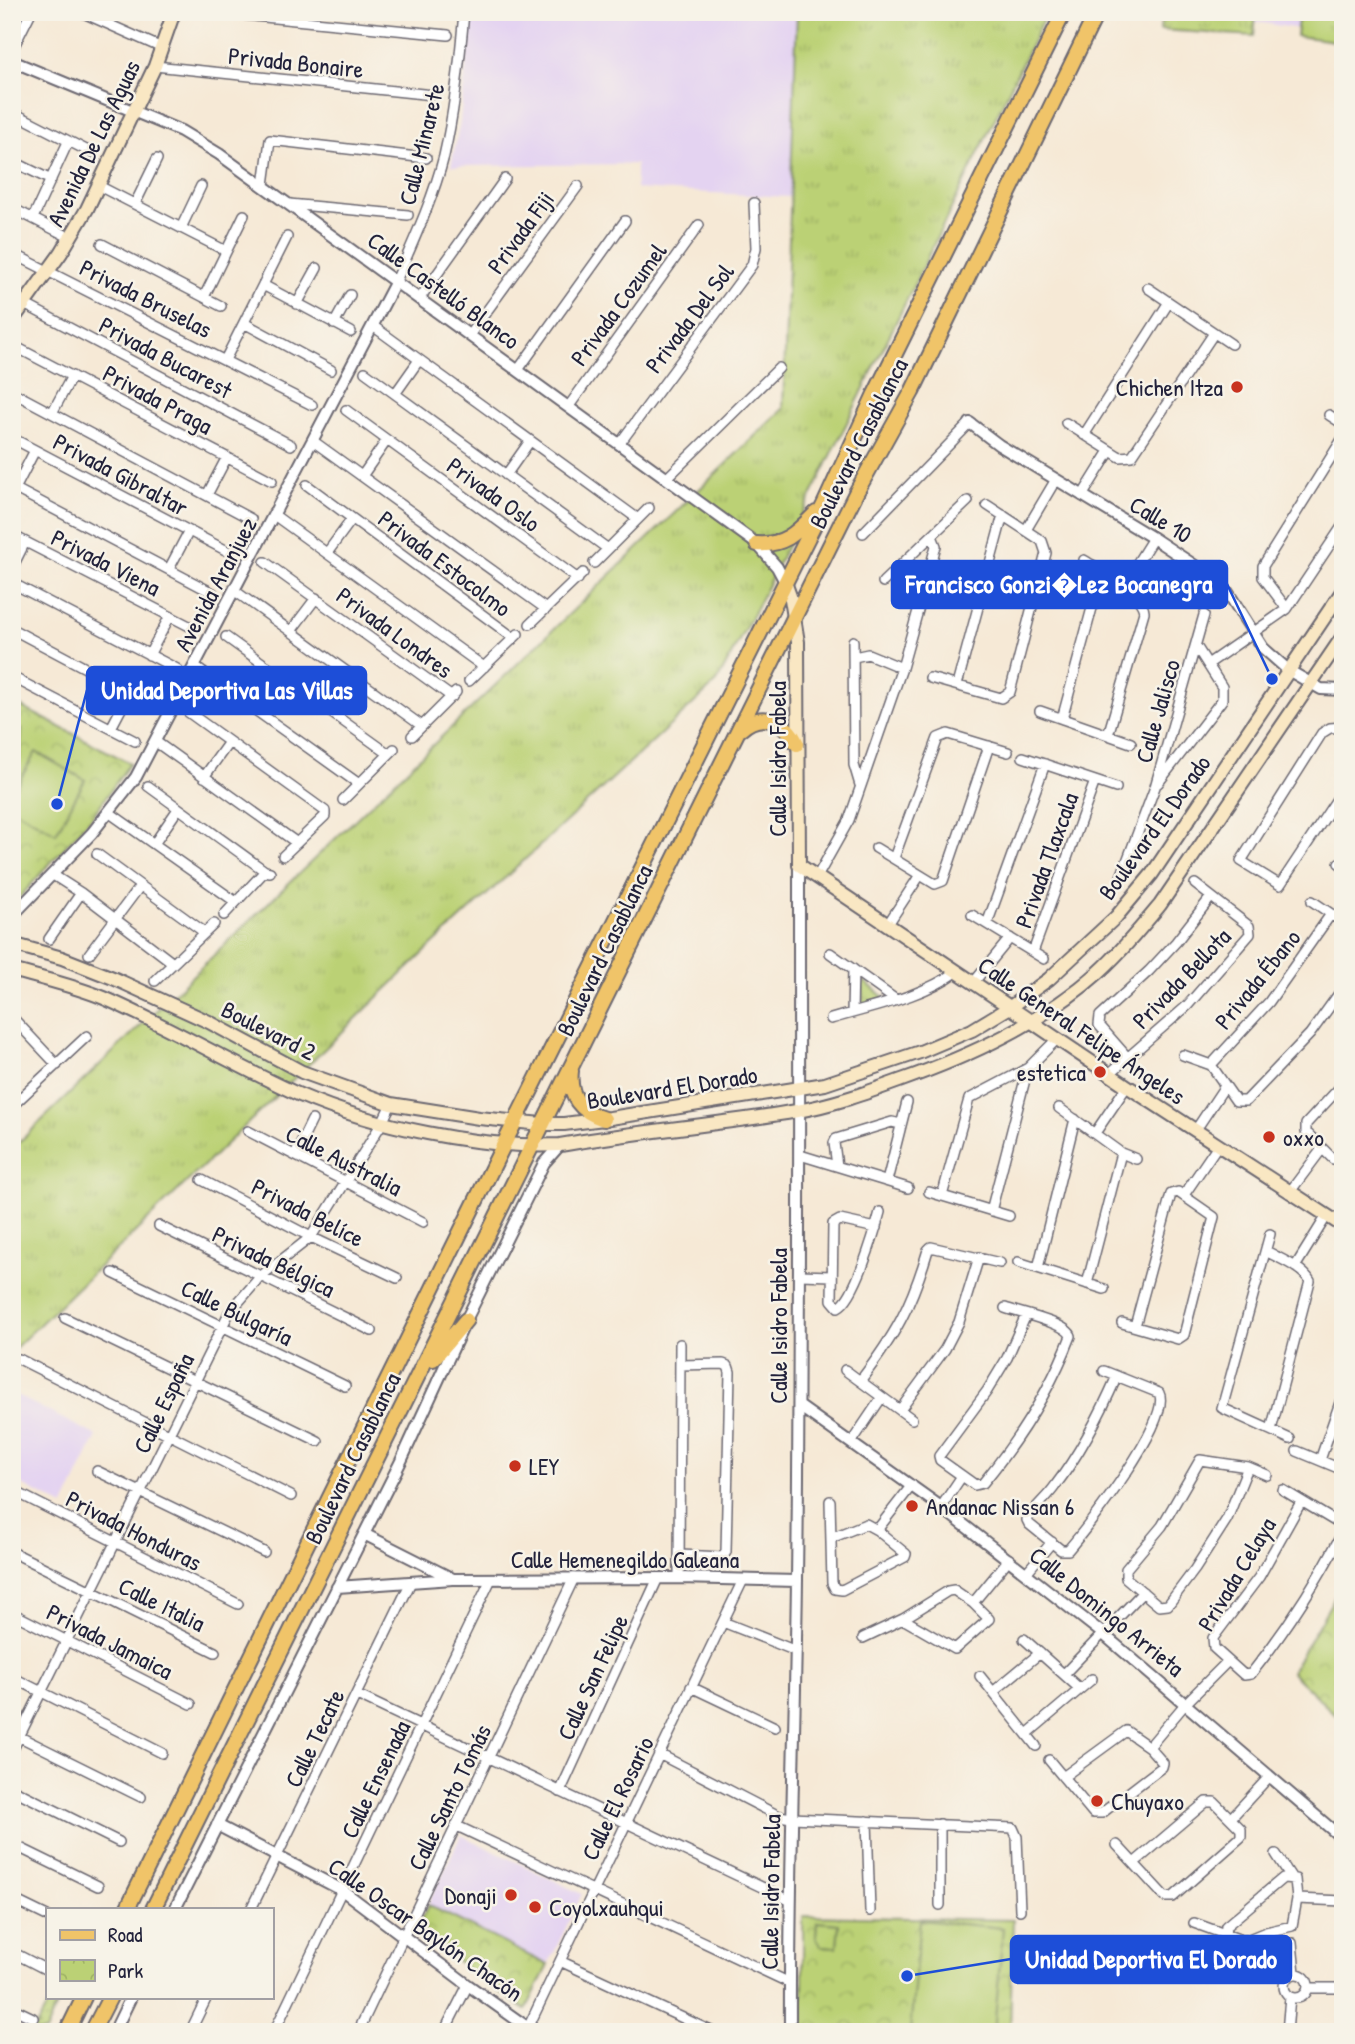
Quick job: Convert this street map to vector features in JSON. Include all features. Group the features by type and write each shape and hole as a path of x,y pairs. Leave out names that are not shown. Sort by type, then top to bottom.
{"main road":[{"name":"Avenida De Las Aguas","path":"12,321 71,238 99,186 155,66 174,12"},
{"name":"Boulevard Casablanca","path":"127,1908 504,1144 824,505 881,381 1064,12"},
{"name":"Boulevard Casablanca","path":"153,1908 857,491 912,393 1097,12"},
{"path":"757,544 769,545 785,541 824,505"},
{"name":"Calle Castelló Blanco","path":"785,582 795,620"},
{"name":"Boulevard El Dorado","path":"516,1122 542,1124 604,1119 825,1084 920,1052 972,1030 1010,1007 1049,979 1116,917 1130,900 1165,854 1343,590"},
{"name":"Calle Isidro Fabela","path":"795,620 798,642 799,865"},
{"name":"Boulevard El Dorado","path":"504,1144 530,1147 560,1145 799,1111 844,1100 947,1065 1031,1021 1098,973 1129,943 1160,905 1343,636"},
{"path":"737,733 755,721 776,721 793,734 797,744"},
{"name":"Calle General Felipe Ángeles","path":"799,865 1127,1086 1343,1226"},
{"name":"Boulevard 2","path":"12,944 62,958 124,983 209,1022 302,1072 391,1104 516,1122"},
{"name":"Boulevard 2","path":"12,970 101,997 302,1096 382,1123 504,1144"},
{"path":"574,1063 570,1074 575,1098 592,1116 604,1119"},
{"path":"418,1376 466,1321"},
{"path":"67,2032 84,1998"},
{"path":"92,2032 109,1998"}],"street":[{"path":"12,50 31,12"},
{"path":"81,12 162,48"},
{"path":"213,12 447,35"},
{"name":"Calle Minarete","path":"396,281 422,221 443,157 459,70 464,12"},
{"name":"Calle Castelló Blanco","path":"12,61 181,131 264,185 757,544 778,567 785,582"},
{"name":"Privada Bonaire","path":"155,66 433,95"},
{"path":"12,113 92,153"},
{"path":"264,185 270,140 426,158"},
{"path":"33,218 68,142"},
{"path":"135,204 157,159"},
{"path":"12,161 51,180"},
{"path":"420,298 505,179"},
{"path":"99,186 226,251"},
{"path":"181,228 201,186"},
{"name":"Privada Fiji","path":"470,334 578,186"},
{"name":"Privada Del Sol","path":"620,443 752,265 756,248 754,203"},
{"path":"289,204 408,215"},
{"path":"12,208 71,238"},
{"path":"204,297 244,215"},
{"path":"519,370 625,220"},
{"name":"Privada Cozumel","path":"569,406 699,225"},
{"name":"Privada Bruselas","path":"225,360 288,237"},
{"path":"102,244 221,306"},
{"name":"Privada Bruselas","path":"12,253 312,405"},
{"path":"297,304 317,268"},
{"name":"Avenida Aranjuez","path":"12,916 110,813 136,777 396,281"},
{"path":"263,285 351,332"},
{"path":"1148,288 1231,344"},
{"path":"334,324 350,295"},
{"path":"1084,435 1169,302"},
{"name":"Privada Bucarest","path":"23,304 292,445"},
{"name":"Privada Bruselas","path":"243,323 331,370"},
{"path":"373,326 638,519"},
{"path":"1066,423 1120,457 1132,456 1214,332"},
{"name":"Privada Praga","path":"16,346 272,481"},
{"path":"395,394 419,360"},
{"path":"667,478 779,368"},
{"path":"365,372 608,549"},
{"name":"Privada Praga","path":"52,413 72,376"},
{"path":"12,392 251,519"},
{"name":"Privada Oslo","path":"346,410 581,576 530,624"},
{"path":"1329,415 1343,424"},
{"path":"863,533 970,423"},
{"name":"Calle 10","path":"970,423 1055,481 1153,538 1215,579 1227,591 1272,658 1321,689 1343,690"},
{"name":"Privada Gibraltar","path":"12,438 233,554"},
{"path":"1343,438 1263,566 1263,577 1287,609 1343,525"},
{"path":"362,476 387,440"},
{"path":"313,441 546,609"},
{"path":"506,475 530,441"},
{"name":"Privada Gibraltar","path":"35,450 14,488 213,593"},
{"path":"1082,496 1110,451"},
{"name":"Privada Praga","path":"207,495 227,457"},
{"path":"1026,530 1055,481"},
{"name":"Privada Estocolmo","path":"307,485 516,636 469,681"},
{"path":"883,582 968,501"},
{"path":"930,678 1000,698 1010,692 1046,553 1042,541 987,505"},
{"path":"594,563 649,508"},
{"path":"274,515 484,667"},
{"path":"957,685 1003,515"},
{"name":"Privada Estocolmo","path":"327,553 352,519"},
{"name":"Privada Gibraltar","path":"169,569 189,531"},
{"name":"Privada Viena","path":"12,535 195,629"},
{"path":"817,877 849,820 902,668 936,546 932,536"},
{"path":"1122,586 1153,538"},
{"name":"Privada Viena","path":"12,568 25,542"},
{"path":"1084,560 1140,599 1144,612 1108,735"},
{"name":"Privada Londres","path":"265,562 454,695 412,736"},
{"path":"896,570 927,582"},
{"path":"1062,719 1102,571"},
{"path":"12,583 177,669"},
{"path":"235,591 422,726"},
{"name":"Privada Londres","path":"291,631 316,598"},
{"name":"Calle Jalisco","path":"1208,664 1287,609"},
{"name":"Calle Jalisco","path":"1121,877 1155,787 1204,615"},
{"name":"Privada Viena","path":"149,655 170,616"},
{"path":"12,629 155,705"},
{"path":"226,637 392,752 344,800"},
{"path":"853,641 854,765 860,785"},
{"name":"Calle Jalisco","path":"1155,787 1222,700 1222,687 1196,646"},
{"path":"854,657 868,654 902,668"},
{"path":"242,701 267,666"},
{"path":"195,667 359,784"},
{"path":"12,677 135,741"},
{"path":"111,728 130,692"},
{"path":"1040,711 1131,743"},
{"path":"188,712 325,811 325,816 283,856"},
{"path":"1343,727 1330,728 1322,733 1241,861 1280,885 1343,790"},
{"path":"894,858 938,738 948,734 1008,752"},
{"path":"156,742 297,843"},
{"path":"204,777 229,742"},
{"path":"876,848 935,884 943,881 989,746"},
{"name":"Privada Tlaxcala","path":"1023,757 1116,788"},
{"name":"Privada Tlaxcala","path":"987,924 1045,764"},
{"name":"Privada Tlaxcala","path":"1033,952 1095,781"},
{"path":"148,786 268,872 223,915"},
{"path":"154,844 178,809"},
{"path":"110,813 236,902"},
{"path":"97,854 204,932"},
{"name":"Calle Isidro Fabela","path":"790,2032 789,1900 799,1406 799,865"},
{"path":"53,875 173,963"},
{"path":"888,924 919,875"},
{"name":"Privada Bellota","path":"1109,1074 1187,1006 1250,934 1249,926 1195,884"},
{"path":"89,954 140,886"},
{"path":"49,939 81,894"},
{"name":"Privada Bellota","path":"1127,1057 1100,1025 1100,1016 1149,971 1211,897"},
{"name":"Privada Ébano","path":"1312,901 1343,922"},
{"name":"Privada Ébano","path":"1210,1065 1269,1002 1331,914"},
{"name":"Privada Tlaxcala","path":"972,915 1044,959"},
{"path":"155,981 214,924"},
{"name":"Privada Tlaxcala","path":"974,982 1010,938"},
{"path":"830,953 896,1000"},
{"path":"852,1013 853,969"},
{"path":"831,1019 925,991 958,971"},
{"path":"1195,1131 1225,1086 1236,1101 1246,1101 1310,1034 1343,988"},
{"path":"12,1017 57,1065"},
{"path":"13,1104 87,1036"},
{"path":"942,1196 969,1099 1028,1068 1057,1039"},
{"name":"Privada Ébano","path":"1183,1055 1210,1065 1225,1086"},
{"path":"991,1211 1028,1068"},
{"path":"1343,1084 1306,1124 1306,1132 1333,1159 1343,1157"},
{"path":"1095,1133 1127,1086"},
{"path":"887,1181 907,1102"},
{"name":"Calle España","path":"12,1751 16,1735 41,1693 236,1302 261,1276 312,1237 391,1104"},
{"path":"1059,1108 1121,1153 1136,1159"},
{"path":"1038,1268 1075,1119"},
{"path":"295,1155 312,1120"},
{"path":"837,1166 834,1143 836,1139 892,1122 901,1124"},
{"name":"Calle Australia","path":"248,1131 423,1222"},
{"path":"176,1908 365,1534 544,1163 560,1145"},
{"path":"1184,1195 1218,1145"},
{"path":"1289,1193 1322,1149"},
{"path":"1087,1284 1121,1153"},
{"path":"800,1155 908,1188"},
{"name":"Privada Belíce","path":"202,1180 397,1278"},
{"path":"1122,1323 1178,1339 1184,1335 1214,1221 1212,1214 1174,1191 1135,1326"},
{"path":"929,1192 1009,1216"},
{"path":"876,1228 836,1220 833,1224 834,1305 842,1306 859,1275 876,1228 880,1212"},
{"path":"1295,1268 1326,1217"},
{"name":"Privada Bélgica","path":"159,1226 372,1331"},
{"path":"1270,1234 1222,1404 1225,1410 1290,1439"},
{"path":"860,1381 886,1348 902,1320 915,1292 928,1250 936,1246 1000,1263"},
{"path":"1266,1251 1308,1277 1311,1286 1271,1430"},
{"path":"900,1410 926,1376 959,1322 979,1257"},
{"path":"1018,1262 1104,1289"},
{"name":"Calle Bulgaría","path":"113,1273 345,1386"},
{"path":"800,1275 832,1276"},
{"path":"1005,1308 1026,1315 1070,1331 1071,1336 1059,1367 1035,1413 1012,1448 983,1483 975,1485 940,1460 940,1452 987,1391 1007,1358 1026,1315"},
{"path":"65,1318 318,1441"},
{"path":"679,1578 680,1344"},
{"path":"19,1359 291,1496"},
{"path":"680,1365 723,1364 728,1366 730,1372 726,1552 723,1557 680,1555"},
{"path":"845,1370 912,1419"},
{"path":"1104,1371 1118,1376 1159,1393 1162,1396 1149,1434 1131,1467 1068,1550 1061,1550 1027,1520 1054,1488 1077,1454 1098,1419 1118,1376"},
{"path":"1320,1460 1343,1394"},
{"path":"851,1443 881,1397"},
{"name":"Calle Domingo Arrieta","path":"799,1406 912,1485 1102,1633 1343,1839"},
{"path":"1297,1451 1343,1470"},
{"path":"1248,1467 1227,1519 1195,1569 1168,1605 1159,1606 1126,1578 1126,1569 1162,1525 1200,1461 1248,1467 1267,1475"},
{"path":"97,1471 264,1552"},
{"path":"941,1507 961,1476"},
{"path":"877,1530 912,1485"},
{"name":"Privada Honduras","path":"12,1490 238,1604"},
{"name":"Privada Celaya","path":"1283,1490 1343,1529 1300,1608 1251,1674 1244,1675 1214,1648 1213,1638 1259,1577 1301,1502"},
{"path":"830,1501 832,1583 835,1589 842,1590 905,1557 905,1552 870,1525 861,1524 831,1538"},
{"name":"Calle Hemenegildo Galeana","path":"365,1534 453,1579"},
{"path":"1026,1573 1052,1542"},
{"path":"12,1552 91,1591"},
{"path":"973,1603 1009,1559"},
{"name":"Calle Santo Tomás","path":"358,2032 574,1578"},
{"name":"Calle San Felipe","path":"560,1791 658,1578"},
{"name":"Calle Hemenegildo Galeana","path":"337,1587 453,1579 679,1578 797,1581"},
{"name":"Calle Ensenada","path":"274,2032 491,1579"},
{"name":"Calle El Rosario","path":"530,2030 593,1891 743,1580"},
{"name":"Calle Tecate","path":"252,1908 410,1584"},
{"name":"Calle Italia","path":"91,1591 215,1652"},
{"path":"863,1638 903,1619 948,1591 959,1591 989,1619 955,1649 903,1619"},
{"path":"1063,1674 1143,1592"},
{"name":"Privada Jamaica","path":"12,1613 191,1704"},
{"path":"723,1622 796,1651"},
{"path":"1024,1639 1080,1689"},
{"path":"993,1692 1040,1653"},
{"name":"Privada Celaya","path":"1149,1747 1186,1703 1227,1662"},
{"path":"980,1676 1036,1746"},
{"path":"12,1677 162,1753"},
{"path":"1027,1734 1092,1679"},
{"path":"691,1687 775,1727"},
{"path":"357,1695 789,1900"},
{"path":"1049,1760 1063,1777 1093,1813 1102,1814 1162,1767 1162,1759 1130,1731 1122,1732 1063,1777"},
{"path":"16,1735 141,1797"},
{"path":"659,1754 768,1811 792,1818 1013,1829 1017,1836 1020,1910"},
{"path":"1231,1818 1269,1777"},
{"path":"12,1789 119,1842"},
{"path":"1117,1845 1165,1897 1173,1897 1241,1837 1241,1829 1214,1802 1206,1802 1135,1863"},
{"path":"867,1821 870,1911"},
{"path":"940,1824 940,1905"},
{"name":"Calle Oscar Baylón Chacón","path":"217,1825 342,1890 530,2030"},
{"path":"457,1826 790,1983"},
{"path":"12,1844 98,1886"},
{"path":"1194,1923 1248,1941 1266,1932 1292,1926 1297,1882 1276,1854"},
{"path":"1225,1935 1226,1926 1283,1878 1291,1877"},
{"path":"12,1899 46,1916"},
{"path":"1297,1899 1343,1901"},
{"path":"1292,1943 1295,1973"},
{"path":"12,1952 46,1969"},
{"path":"560,1961 713,2032"},
{"path":"1290,1997 1302,1997 1308,1988 1305,1977 1295,1973"},
{"path":"1287,2032 1290,1997 1284,1989 1284,1983 1295,1973"},
{"path":"444,2032 468,1985"},
{"path":"1308,1988 1343,1988"},
{"path":"114,2032 131,1998"},
{"path":"190,2032 207,1998"},
{"path":"12,2008 33,2018"}],"shaded area":[{"path":"472,12 797,12 790,197 636,189 636,164 451,166 460,122"},
{"path":"1196,12 1343,12 1343,36"},
{"path":"12,1393 97,1436 64,1506 12,1480"},
{"path":"461,1835 582,1894 548,1965 428,1905"}],"green space":[{"path":"797,12 1047,12 764,593 717,682 428,949 12,1351 12,1149 783,409"},
{"path":"1162,12 1256,14 1254,36 1160,30"},
{"path":"1299,12 1321,12 1343,20 1343,42 1296,36"},
{"path":"12,702 130,763 92,817 12,906"},
{"path":"12,727 22,729 19,759 12,758"},
{"path":"36,752 85,780 56,833 12,808 12,793"},
{"path":"863,980 886,999 862,1005"},
{"path":"1343,1583 1343,1722 1291,1672"},
{"path":"428,1905 548,1965 526,2010 473,1974 417,1927"},
{"path":"803,1916 1013,1920 1010,2032 803,2032"},
{"path":"920,1920 1003,1928 994,2032 910,2032"},
{"path":"817,1922 839,1924 837,1947 821,1946 816,1938"},
{"path":"51,1998 60,1998 45,2032 33,2032"}],"place":[{"name":"Chichen Itza","path":"1237,387"},
{"name":"Francisco Gonzi�Lez Bocanegra","path":"1272,679"},
{"name":"Unidad Deportiva Las Villas","path":"57,804"},
{"name":"estetica","path":"1100,1072"},
{"name":"oxxo","path":"1269,1137"},
{"name":"LEY","path":"515,1466"},
{"name":"Andanac Nissan 6","path":"912,1506"},
{"name":"Chuyaxo","path":"1097,1801"},
{"name":"Donaji","path":"511,1895"},
{"name":"Coyolxauhqui","path":"535,1907"},
{"name":"Unidad Deportiva El Dorado","path":"907,1976"}]}
